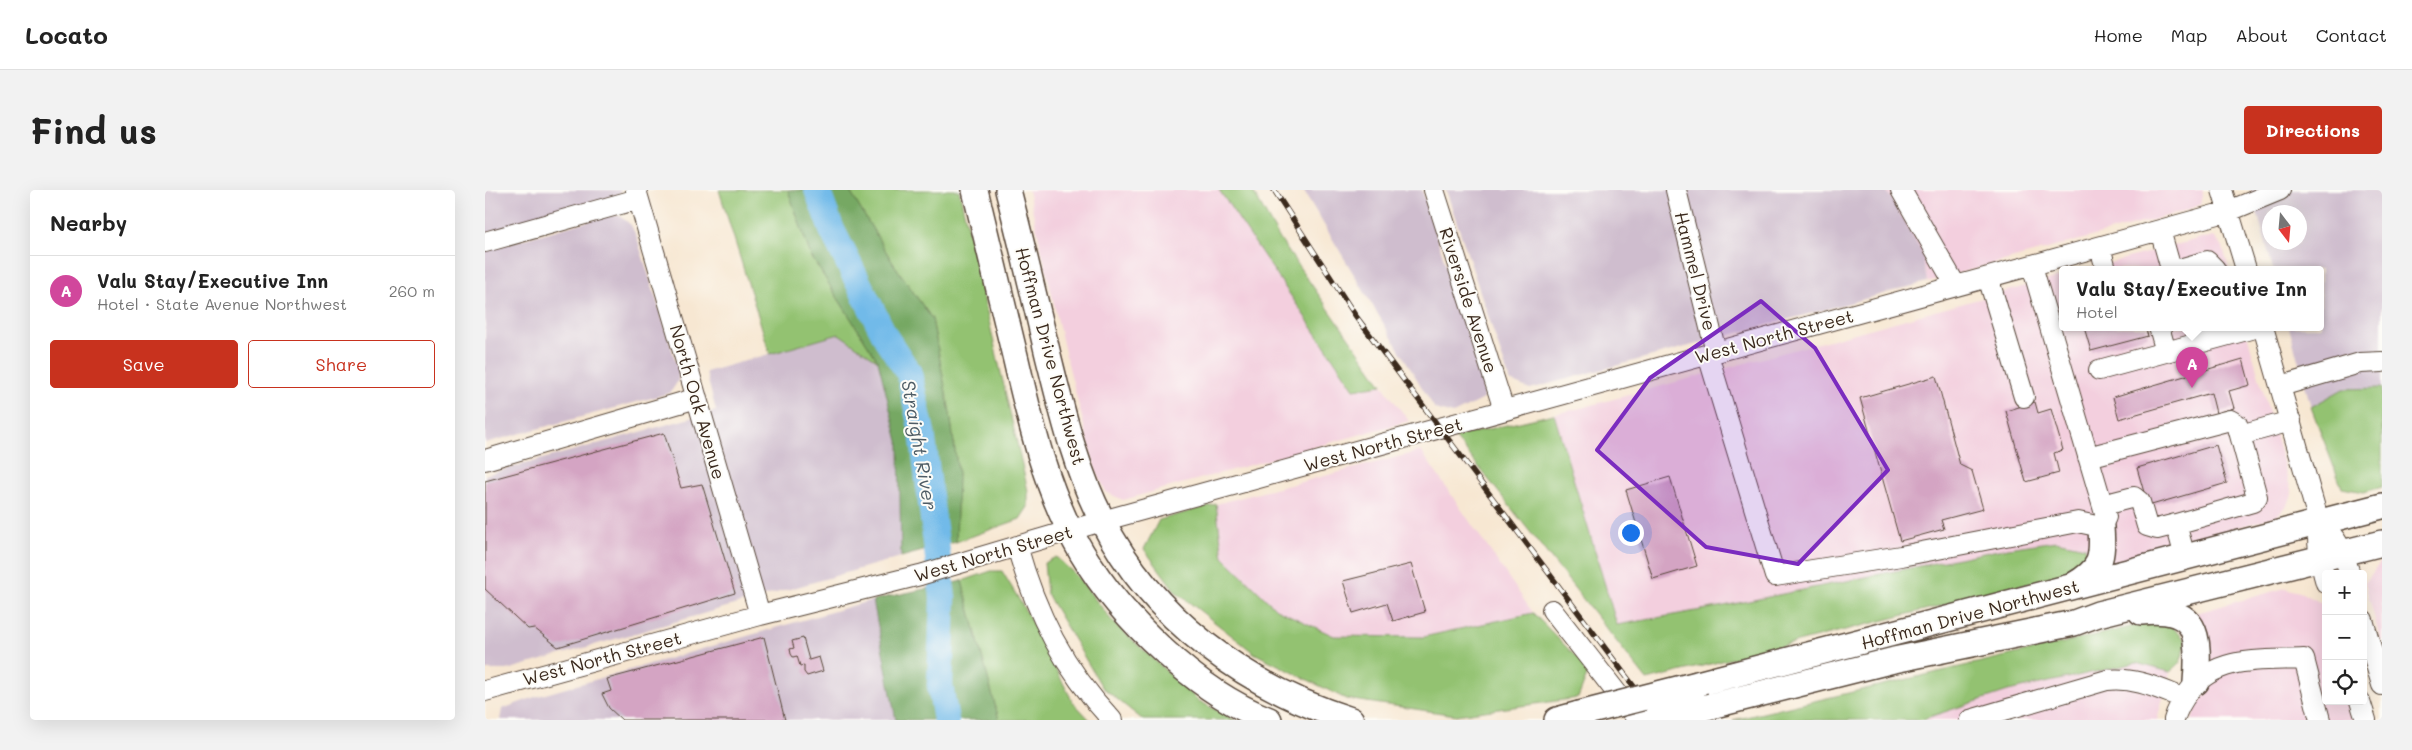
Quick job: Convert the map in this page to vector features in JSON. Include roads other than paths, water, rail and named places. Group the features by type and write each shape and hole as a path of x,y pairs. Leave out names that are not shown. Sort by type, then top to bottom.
{"main road":[{"name":"Hoffman Drive Northwest","path":"975,190 1031,423 1041,457 1081,552 1112,597 1153,641 1202,682 1269,720"},
{"name":"Hoffman Drive Northwest","path":"1008,190 1065,426 1090,495 1102,521 1141,581 1167,610 1196,637 1260,682 1283,694 1351,720"},
{"name":"Hoffman Drive Northwest","path":"1568,717 2382,506"},
{"path":"2102,516 2110,542 2128,558 2139,563 2174,560"},
{"path":"2067,589 2087,577 2097,568 2101,558 2102,516"},
{"name":"Hoffman Drive Northwest","path":"2325,570 2347,563 2382,543"},
{"name":"Hoffman Drive Northwest","path":"1654,720 1894,660 2074,623 2098,614 2322,571"},
{"path":"2074,623 2143,611 2167,612 2182,616 2196,634 2199,647 2190,690"}],"street":[{"name":"Riverside Avenue","path":"1434,190 1505,410"},
{"name":"Hammel Drive","path":"1676,190 1712,353 1775,576 2010,536 2102,516"},
{"path":"1901,190 1956,286"},
{"path":"2222,190 2245,266"},
{"name":"West North Street","path":"485,691 760,615 920,575 1102,521 2229,211 2280,190"},
{"path":"485,242 637,194"},
{"name":"North Oak Avenue","path":"637,194 760,615"},
{"path":"2160,230 2170,266"},
{"path":"2100,247 2105,266"},
{"path":"2191,266 2207,262 2212,266"},
{"path":"2031,266 2088,457 2102,516 2134,497 2140,502 2147,526 2157,529 2253,502 2257,497 2237,424 2230,420 2088,457"},
{"path":"1988,277 2024,397"},
{"path":"2160,331 2165,352"},
{"path":"2099,370 2165,352 2230,331"},
{"path":"2264,331 2319,522 2316,539 2322,571"},
{"path":"2281,386 2360,363 2382,362"},
{"path":"485,460 697,398"},
{"path":"2240,435 2291,421"},
{"path":"2319,522 2335,536 2347,563"},
{"path":"2174,560 2176,524"},
{"path":"1017,546 1039,613 1074,675 1112,720"},
{"path":"1552,610 1638,720"},
{"path":"2367,634 2382,685"},
{"path":"2174,720 2190,690 2212,670 2233,662 2304,659 2320,720"},
{"path":"1970,720 2022,713 2107,680 2124,678 2190,690"},
{"path":"2361,705 2366,720"}],"waterway":[{"name":"Straight River","path":"817,190 832,230 886,338 909,373 922,432 943,598 940,685 946,720"}],"railway":[{"path":"1274,190 1355,315 1659,720"}],"place":[{"name":"Valu Stay/Executive Inn","path":"2192,388"}]}
